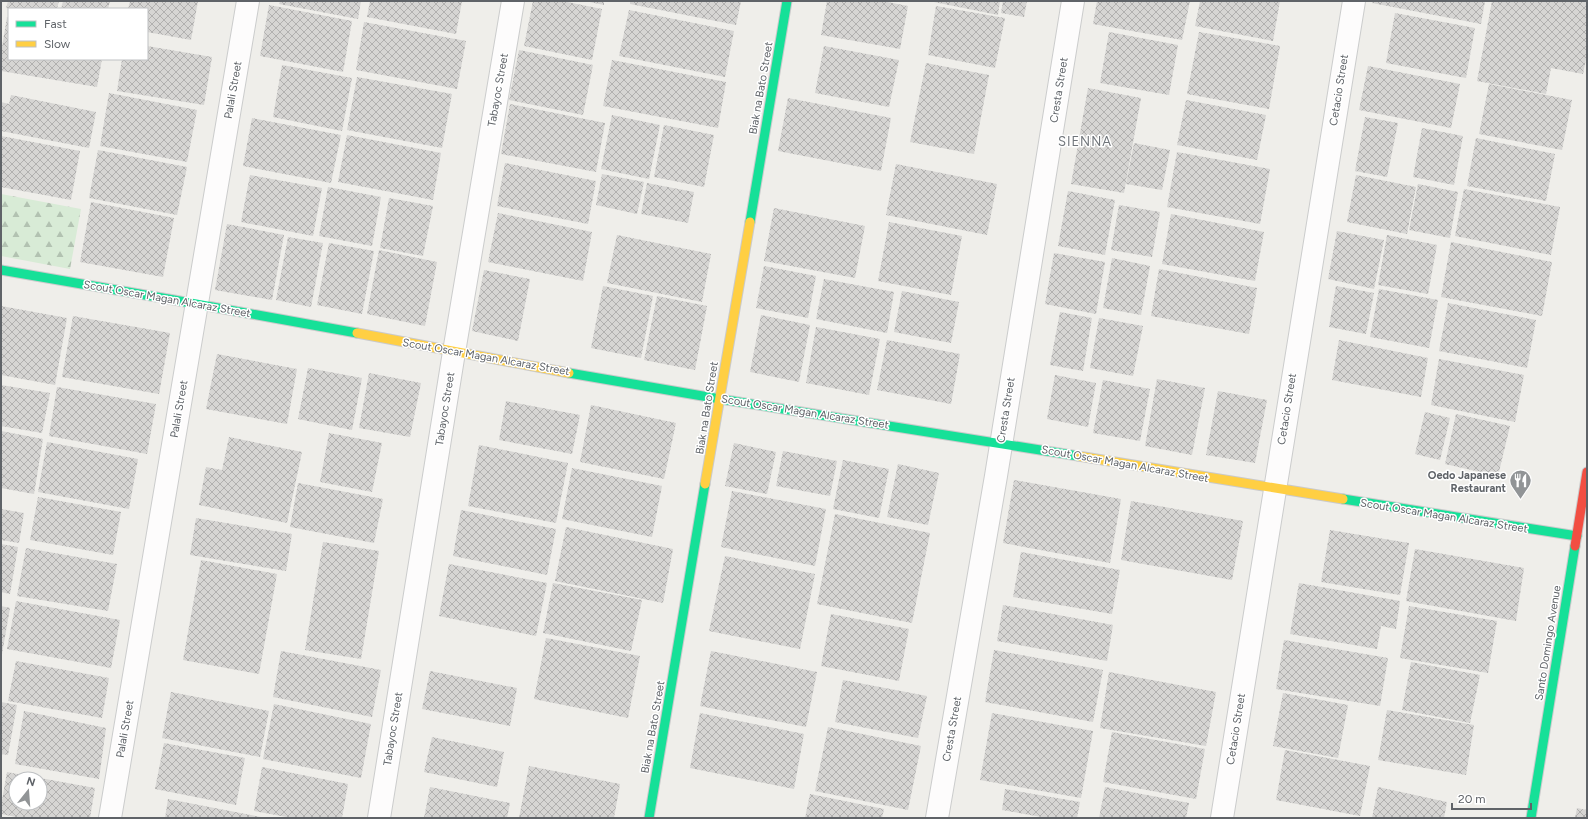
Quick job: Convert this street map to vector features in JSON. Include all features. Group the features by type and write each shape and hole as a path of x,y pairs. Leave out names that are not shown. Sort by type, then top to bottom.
{"street":[{"name":"Palali Street","path":"110,818 248,1"},
{"name":"Tabayoc Street","path":"379,818 454,352 513,1"},
{"name":"Biak na Bato Street","path":"650,818 788,1"},
{"name":"Cresta Street","path":"937,818 1001,443 1073,1"},
{"name":"Cetacio Street","path":"1222,818 1354,1"},
{"name":"Scout Oscar Magan Alcaraz Street","path":"1,270 197,303 454,352 720,399 1001,443 1274,489 1582,537"},
{"name":"Santo Domingo Avenue","path":"1531,818 1582,537 1587,472"}],"green space":[{"path":"1,194 81,209 70,269 1,256"}],"building":[{"path":"8,1 59,1 57,8 6,8"},
{"path":"63,1 110,1 108,8 61,8"},
{"path":"130,1 198,1 191,40 148,32 148,8 128,8"},
{"path":"280,1 361,1 358,19 279,4"},
{"path":"370,1 462,1 456,34 367,17"},
{"path":"533,1 562,1 602,9 592,60 524,46"},
{"path":"585,1 604,1 604,5"},
{"path":"630,1 741,1 736,25 630,4"},
{"path":"827,1 882,1 908,6 900,49 821,35"},
{"path":"929,1 1000,1 998,15"},
{"path":"1003,1 1027,1 1024,17 1001,13"},
{"path":"1097,1 1190,1 1182,40 1093,24"},
{"path":"1200,1 1280,1 1273,41 1195,26"},
{"path":"1372,1 1485,1 1481,24 1372,3"},
{"path":"1492,1 1587,1 1587,54 1583,74 1551,68 1546,94 1477,81"},
{"path":"269,5 352,21 343,72 260,56"},
{"path":"936,6 1005,18 995,68 928,55"},
{"path":"629,10 734,31 725,77 619,56"},
{"path":"1395,13 1475,28 1466,78 1386,63"},
{"path":"7,17 8,60 102,60 97,87 1,71 1,53"},
{"path":"364,22 466,41 457,89 356,70"},
{"path":"1109,32 1178,45 1169,95 1100,83"},
{"path":"1199,32 1280,46 1269,109 1187,94"},
{"path":"148,46 212,57 204,105 117,91 122,60 148,60"},
{"path":"824,46 899,60 889,107 815,93"},
{"path":"519,50 593,65 583,115 509,100"},
{"path":"612,60 726,82 718,128 603,106"},
{"path":"926,63 989,75 974,154 910,142"},
{"path":"282,65 352,78 342,131 273,117"},
{"path":"1368,66 1460,84 1451,128 1359,110"},
{"path":"357,77 452,94 442,148 347,130"},
{"path":"1489,84 1572,100 1562,150 1479,134"},
{"path":"1088,88 1141,98 1124,193 1071,184"},
{"path":"109,93 197,110 187,162 100,146"},
{"path":"11,95 96,112 89,148 1,131 1,102 9,104"},
{"path":"788,98 891,118 881,171 778,151"},
{"path":"1186,100 1266,115 1257,160 1177,145"},
{"path":"510,104 605,123 596,172 501,154"},
{"path":"612,115 660,125 649,179 601,169"},
{"path":"1365,117 1398,123 1387,177 1355,171"},
{"path":"252,118 341,135 331,183 243,166"},
{"path":"664,125 714,135 704,187 654,177"},
{"path":"1422,128 1463,136 1454,185 1413,177"},
{"path":"347,135 441,153 433,200 338,182"},
{"path":"1,136 80,151 71,200 1,187"},
{"path":"1476,138 1555,154 1546,201 1467,186"},
{"path":"1134,143 1170,150 1162,190 1126,184"},
{"path":"98,150 187,167 177,215 89,198"},
{"path":"1177,152 1270,169 1260,224 1167,207"},
{"path":"505,163 596,181 588,224 497,206"},
{"path":"896,164 997,184 987,235 886,215"},
{"path":"602,174 644,182 637,214 596,205"},
{"path":"250,175 322,188 313,236 241,222"},
{"path":"1356,175 1416,187 1407,234 1347,222"},
{"path":"647,183 694,192 688,223 641,214"},
{"path":"1418,184 1458,192 1450,238 1409,230"},
{"path":"328,187 381,197 372,246 319,236"},
{"path":"1464,189 1560,207 1551,255 1455,236"},
{"path":"1068,191 1115,200 1105,255 1058,246"},
{"path":"389,198 433,206 423,256 380,248"},
{"path":"91,202 174,218 163,277 80,262"},
{"path":"1119,205 1160,212 1152,257 1111,250"},
{"path":"774,208 865,226 855,278 764,261"},
{"path":"498,213 592,232 583,281 488,262"},
{"path":"1171,214 1264,232 1255,281 1162,264"},
{"path":"889,222 962,236 951,295 878,281"},
{"path":"227,224 284,235 272,300 215,290"},
{"path":"1337,231 1384,240 1374,289 1328,279"},
{"path":"617,235 711,254 702,302 607,283"},
{"path":"1387,235 1437,245 1428,294 1378,285"},
{"path":"288,237 323,243 311,307 276,300"},
{"path":"1451,242 1552,262 1542,316 1441,297"},
{"path":"329,243 374,251 362,314 317,305"},
{"path":"379,250 437,262 425,326 367,314"},
{"path":"1054,253 1105,262 1096,314 1045,304"},
{"path":"1112,258 1150,266 1141,315 1103,308"},
{"path":"764,266 816,276 808,318 756,308"},
{"path":"1159,269 1257,288 1249,334 1151,316"},
{"path":"484,270 530,279 518,341 472,331"},
{"path":"824,279 894,292 887,333 816,319"},
{"path":"603,286 653,296 641,358 591,348"},
{"path":"1336,286 1374,293 1366,334 1329,327"},
{"path":"1379,289 1438,300 1429,348 1370,337"},
{"path":"902,291 959,302 951,343 894,332"},
{"path":"657,296 707,306 695,370 644,360"},
{"path":"1448,303 1536,320 1527,368 1439,351"},
{"path":"1,306 67,318 55,385 1,375"},
{"path":"1060,312 1092,318 1083,371 1050,365"},
{"path":"761,315 810,325 799,382 750,372"},
{"path":"73,316 170,333 159,394 62,377"},
{"path":"1099,318 1143,326 1133,376 1090,368"},
{"path":"816,327 880,339 869,395 806,383"},
{"path":"887,340 960,354 951,404 877,390"},
{"path":"1339,340 1428,358 1421,397 1332,380"},
{"path":"217,354 297,369 287,424 206,409"},
{"path":"1439,359 1524,375 1515,422 1431,405"},
{"path":"308,368 362,378 352,430 298,419"},
{"path":"369,373 421,383 410,437 359,428"},
{"path":"1055,375 1096,383 1088,427 1047,419"},
{"path":"1157,379 1205,388 1192,455 1145,446"},
{"path":"1103,380 1150,389 1140,441 1093,433"},
{"path":"1,385 50,393 42,433 1,426"},
{"path":"57,387 156,404 147,454 49,436"},
{"path":"1218,391 1267,400 1255,463 1206,455"},
{"path":"506,401 580,415 572,454 499,440"},
{"path":"591,405 676,423 664,479 580,462"},
{"path":"1425,412 1450,418 1440,460 1415,454"},
{"path":"1456,414 1510,426 1498,476 1445,464"},
{"path":"1,431 43,439 34,494 1,488"},
{"path":"329,433 382,443 372,492 320,482"},
{"path":"229,437 302,452 287,523 199,505 206,467 222,470"},
{"path":"47,442 138,459 129,509 38,492"},
{"path":"734,443 776,452 767,494 725,486"},
{"path":"479,445 568,463 556,523 468,506"},
{"path":"783,451 837,461 830,496 776,486"},
{"path":"843,460 889,469 879,518 833,509"},
{"path":"898,464 939,473 928,525 887,517"},
{"path":"572,468 662,486 652,537 562,519"},
{"path":"1014,480 1121,499 1110,563 1003,543"},
{"path":"298,483 383,499 374,543 290,527"},
{"path":"732,491 826,509 815,566 721,547"},
{"path":"38,497 121,512 113,555 30,540"},
{"path":"1131,501 1243,521 1232,580 1121,560"},
{"path":"1,509 24,513 19,543 1,540"},
{"path":"461,510 556,529 547,575 453,556"},
{"path":"835,514 930,533 912,623 817,604"},
{"path":"196,518 292,534 286,571 190,555"},
{"path":"566,527 673,549 663,603 555,581"},
{"path":"1330,530 1409,543 1400,595 1321,582"},
{"path":"323,542 379,551 361,659 305,650"},
{"path":"1,544 18,547 10,594 1,592"},
{"path":"26,548 117,564 108,611 17,596"},
{"path":"1415,549 1524,568 1516,621 1406,601"},
{"path":"1021,552 1120,570 1112,614 1013,597"},
{"path":"725,556 815,574 800,649 709,631"},
{"path":"201,560 277,574 259,674 183,660"},
{"path":"449,564 547,583 536,636 439,616"},
{"path":"553,583 642,600 631,651 543,633"},
{"path":"1299,583 1400,601 1396,629 1381,626 1377,649 1290,634"},
{"path":"16,601 120,620 111,668 7,649"},
{"path":"1003,605 1113,625 1107,661 997,641"},
{"path":"1,606 10,608 2,654 1,654"},
{"path":"1409,606 1497,621 1488,673 1400,658"},
{"path":"831,614 909,629 899,681 821,666"},
{"path":"546,638 640,656 628,718 534,699"},
{"path":"1284,640 1388,658 1380,706 1276,689"},
{"path":"994,650 1103,670 1093,722 985,702"},
{"path":"281,651 381,670 372,717 273,697"},
{"path":"711,651 817,672 806,727 700,706"},
{"path":"16,661 109,678 102,718 8,701"},
{"path":"1411,662 1480,675 1470,723 1402,710"},
{"path":"430,671 517,688 510,726 422,709"},
{"path":"1109,672 1216,692 1206,746 1100,728"},
{"path":"843,680 927,696 918,738 835,722"},
{"path":"171,692 269,711 260,757 162,738"},
{"path":"1283,693 1348,705 1338,758 1273,746"},
{"path":"1,702 17,705 8,755 1,754"},
{"path":"274,704 371,724 361,778 263,759"},
{"path":"1387,710 1474,725 1466,775 1378,760"},
{"path":"24,711 106,728 99,779 15,764"},
{"path":"700,713 804,734 794,789 690,768"},
{"path":"992,713 1093,731 1081,798 980,780"},
{"path":"828,727 921,746 908,810 815,791"},
{"path":"1112,732 1205,749 1196,799 1103,782"},
{"path":"432,737 504,752 497,787 424,772"},
{"path":"164,743 245,758 236,805 155,789"},
{"path":"1285,750 1370,766 1360,816 1276,800"},
{"path":"529,766 620,784 614,818 519,818"},
{"path":"262,767 348,784 342,818 292,818 254,811"},
{"path":"7,772 8,811 48,811 48,779 95,788 90,818 21,818 1,814"},
{"path":"430,787 510,803 507,818 424,818"},
{"path":"1105,787 1189,803 1186,818 1099,818"},
{"path":"1378,787 1447,802 1444,818 1372,818"},
{"path":"1005,789 1080,802 1077,818 1047,818 1002,810"},
{"path":"810,794 884,809 882,818 805,818"},
{"path":"168,799 261,817 261,818 165,818"},
{"path":"1577,808 1587,810 1587,818 1575,818"}],"traffic: fast":[{"path":"750,222 787,1"},
{"path":"1,270 357,333"},
{"path":"569,373 720,399 1078,456"},
{"path":"649,818 705,484"},
{"path":"1343,499 1577,536"},
{"path":"1531,818 1575,546"}],"traffic: slow":[{"path":"705,484 750,222"},
{"path":"357,333 569,373"},
{"path":"1078,456 1343,499"}],"traffic: jam":[{"path":"1575,546 1587,472"}],"place":[{"name":"Oedo Japanese Restaurant","path":"1521,500"}],"district":[{"name":"SIENNA","path":"1085,141"}]}
